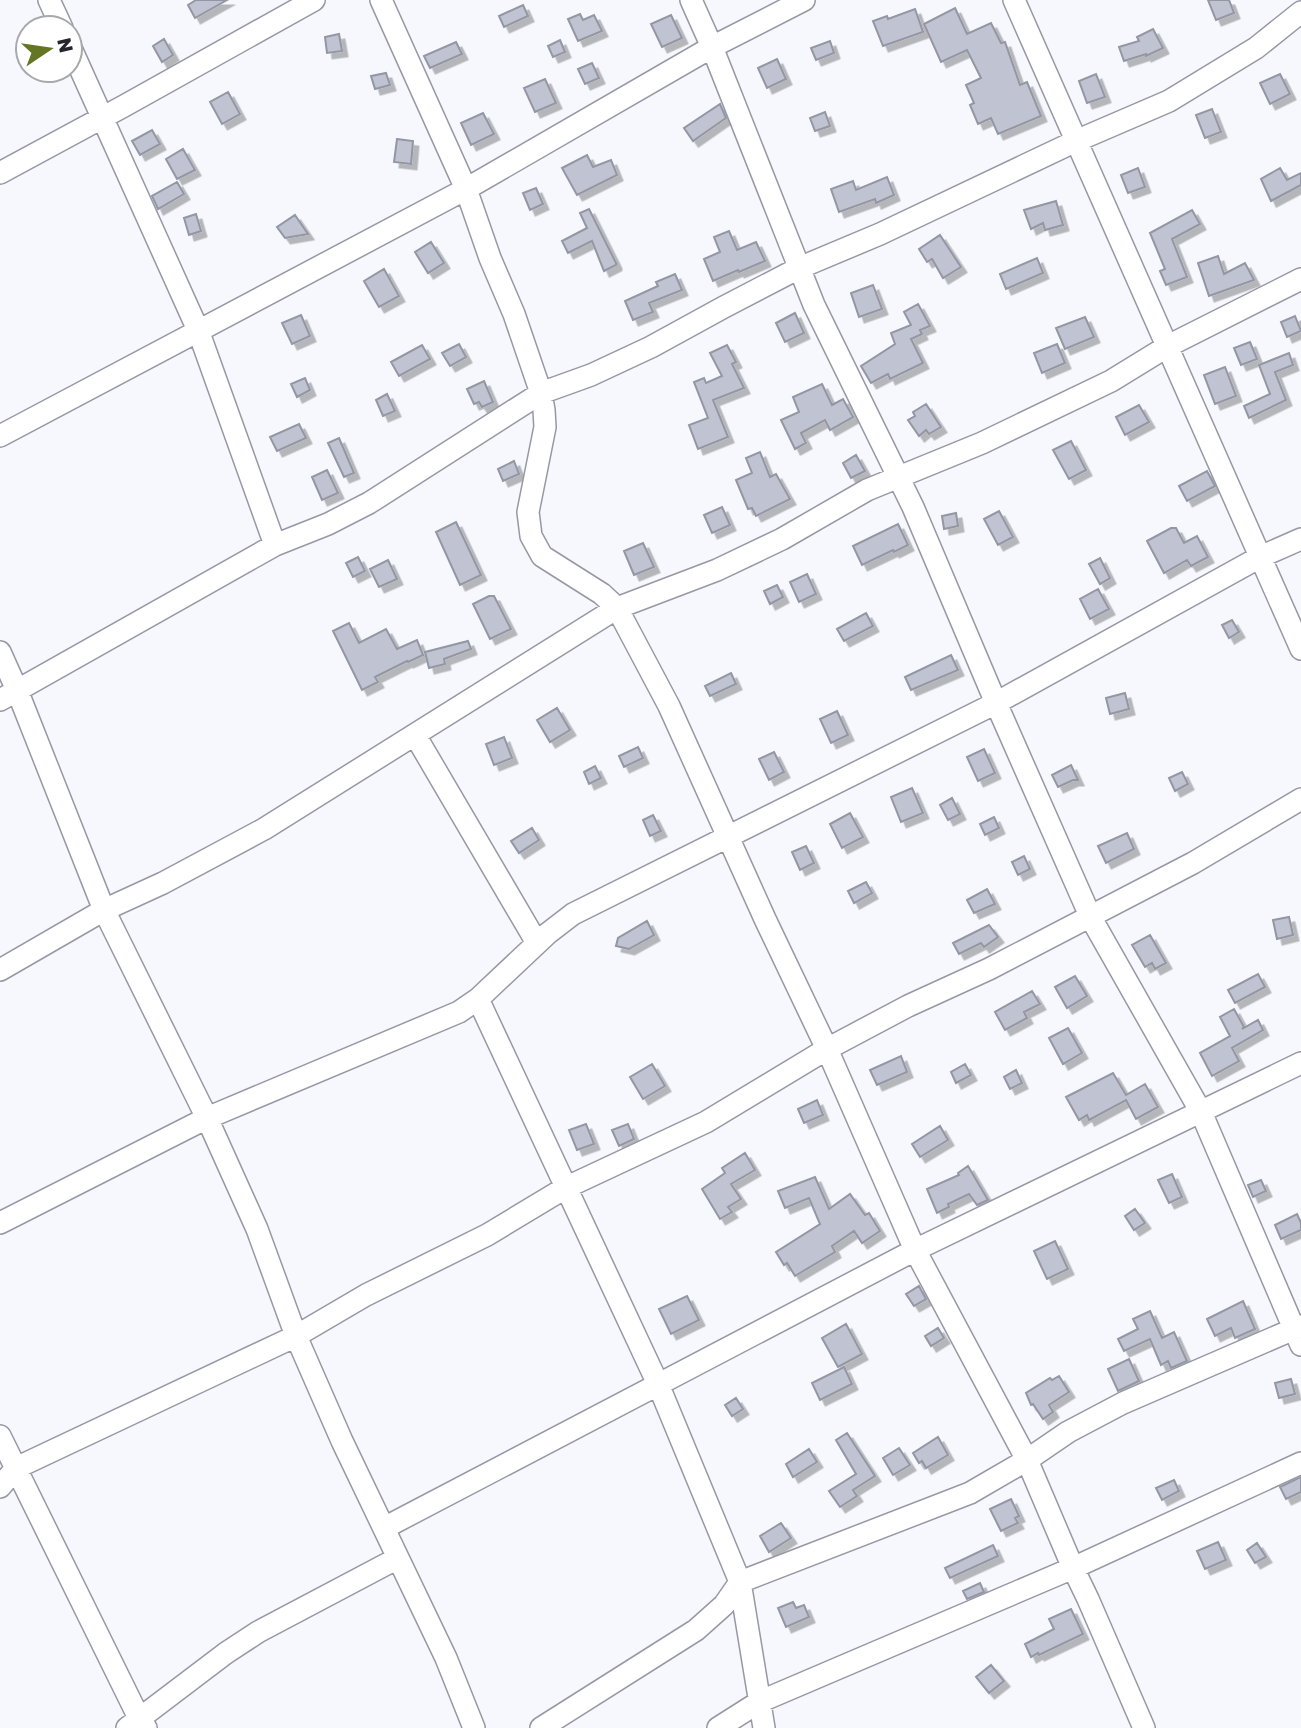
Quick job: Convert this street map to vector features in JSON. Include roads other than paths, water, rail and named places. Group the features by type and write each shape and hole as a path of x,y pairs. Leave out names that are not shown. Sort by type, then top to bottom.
{"street":[{"path":"0,173 314,0"},
{"path":"381,0 466,189 541,393 545,427 528,512 531,536 542,556 602,594 617,608 669,706 827,1049 915,1250 1027,1460 1144,1728"},
{"path":"541,1728 696,1630 724,1605 740,1582 970,1493 1068,1433 1123,1404 1298,1333 1201,1112 1091,918 913,507 814,305 691,0"},
{"path":"0,436 466,189 712,47 804,0"},
{"path":"1014,0 1301,649"},
{"path":"9,695 275,544 328,524 369,503 541,393 591,375 651,347 799,268 880,234 1076,141 1169,101 1256,48 1301,12"},
{"path":"84,76 198,330 275,544"},
{"path":"0,970 103,910 163,883 264,829 617,608 728,565 782,539 867,489 982,443 1111,381 1168,346 1301,279"},
{"path":"0,1223 207,1118 459,1012 478,999 537,943 573,914 996,703 1260,557 1301,539"},
{"path":"0,652 9,695 103,910 207,1118 257,1228 296,1336 342,1441 446,1658 474,1728"},
{"path":"415,735 537,943"},
{"path":"0,1487 16,1468 296,1336 366,1295 487,1235 565,1188 706,1122 827,1049 908,1006 1091,918 1193,863 1301,799"},
{"path":"478,999 658,1384 740,1582 764,1728"},
{"path":"384,1528 915,1250 1301,1063"},
{"path":"0,1436 137,1725 226,1653 258,1632 398,1558"},
{"path":"718,1728 759,1702 1073,1568 1301,1462"}]}
